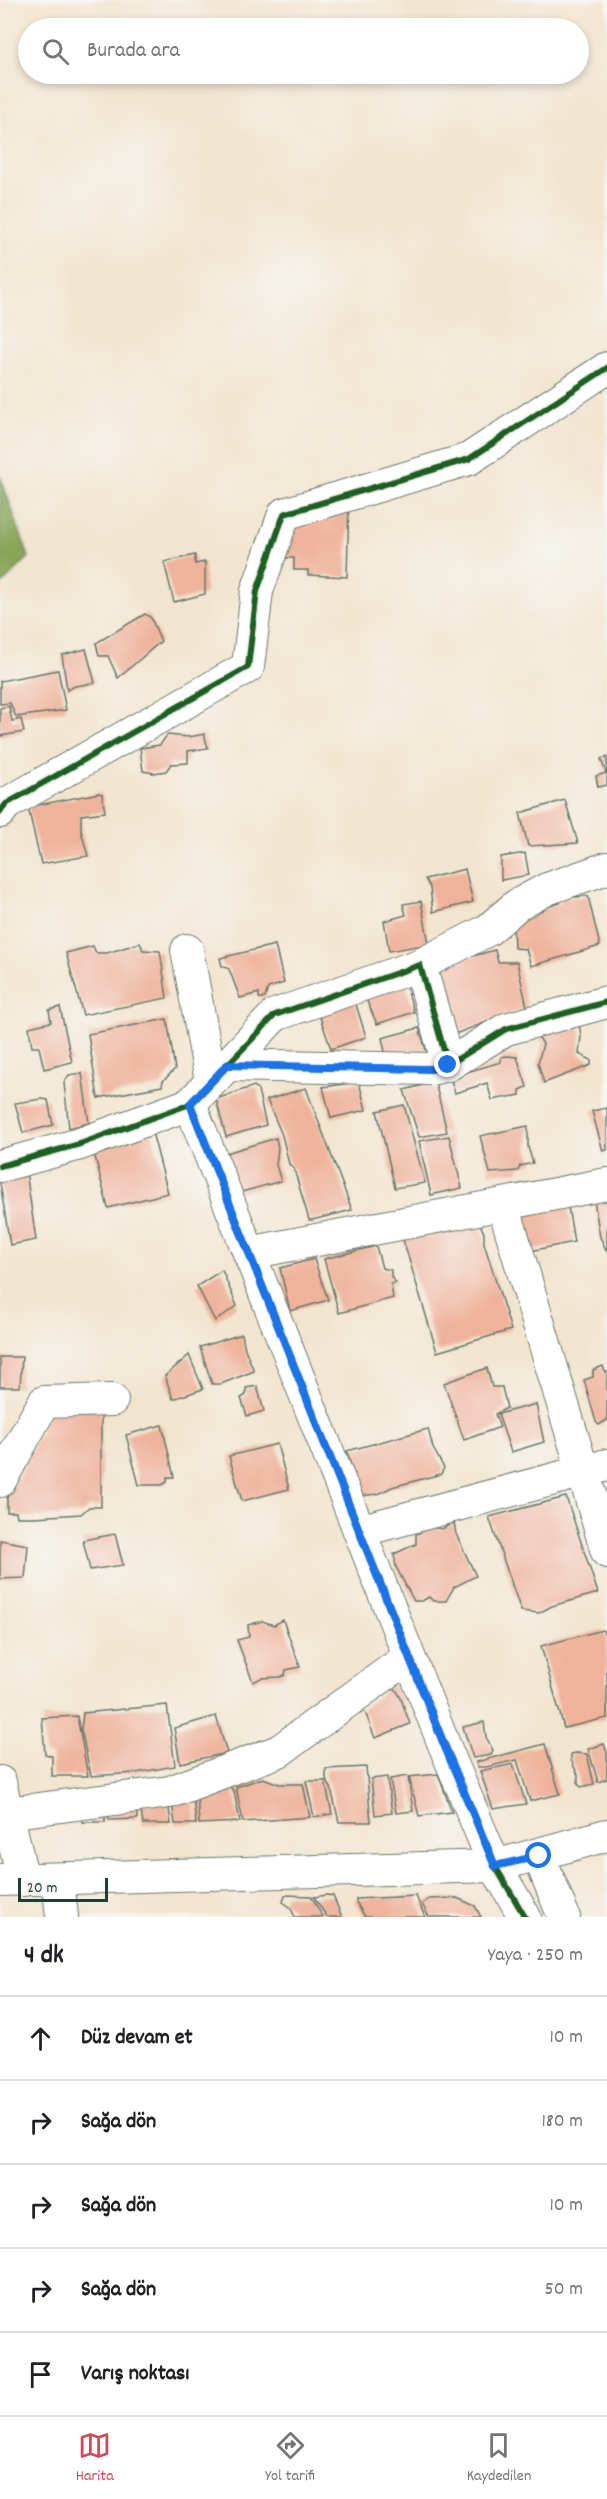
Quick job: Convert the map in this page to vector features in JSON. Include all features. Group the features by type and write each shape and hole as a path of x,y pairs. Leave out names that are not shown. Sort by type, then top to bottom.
{"street":[{"path":"0,812 6,804 248,667 257,591 284,514 469,459 607,368"},
{"path":"0,1166 80,1144 190,1104 274,1015 420,965 489,930 517,905 547,889 607,868"},
{"path":"187,950 219,1073"},
{"path":"420,965 448,1065"},
{"path":"219,1073 431,1069 448,1065 506,1029 607,1002"},
{"path":"190,1104 409,1657 495,1866 525,1917"},
{"path":"249,1253 607,1184"},
{"path":"503,1204 595,1468 607,1552"},
{"path":"0,1481 44,1402 112,1400"},
{"path":"359,1531 595,1468"},
{"path":"7,1813 170,1792 279,1751 409,1657"},
{"path":"0,1782 7,1813 11,1880 495,1866 539,1856 607,1835"},
{"path":"539,1856 564,1917"},
{"path":"58,1879 62,1917"}],"green space":[{"path":"0,476 29,557 0,586"}],"building":[{"path":"349,498 347,577 308,575 308,570 294,570 294,558 277,558 286,535 308,513"},
{"path":"195,555 195,564 205,562 205,594 174,602 164,562"},
{"path":"145,614 151,618 161,641 118,678 108,656 99,656 96,643"},
{"path":"86,649 95,683 75,686 67,690 62,655"},
{"path":"58,670 66,710 16,717 10,703 0,704 0,681"},
{"path":"9,706 12,721 21,719 24,732 0,736 0,708"},
{"path":"204,734 208,748 188,751 188,763 171,764 166,771 154,773 143,771 140,748 160,745 167,735 189,737"},
{"path":"607,757 607,785 598,787 596,776 606,773 601,759"},
{"path":"102,794 105,812 81,815 81,831 88,856 41,864 28,807"},
{"path":"565,800 578,843 528,846 520,813"},
{"path":"525,853 529,875 501,880 501,857"},
{"path":"465,869 473,902 433,912 430,888 425,879"},
{"path":"588,896 600,946 531,966 526,949 514,948 513,923 518,915 560,903 560,898"},
{"path":"421,901 429,944 389,951 384,921 406,915 403,904"},
{"path":"140,943 143,950 160,951 167,998 83,1015 66,953 93,946 96,953 107,953"},
{"path":"275,945 284,983 268,988 265,998 259,998 259,993 240,998 229,969 222,966 220,958"},
{"path":"495,950 498,962 517,962 527,1007 455,1034 440,978 440,965"},
{"path":"405,982 414,1012 377,1024 364,994"},
{"path":"355,1001 366,1037 331,1049 318,1011"},
{"path":"60,1007 72,1062 44,1069 39,1047 32,1047 29,1027 51,1022 49,1010"},
{"path":"167,1019 175,1069 163,1081 162,1086 98,1098 88,1034"},
{"path":"579,1023 581,1036 579,1054 591,1060 591,1065 544,1083 538,1063 543,1044 536,1033"},
{"path":"419,1028 427,1053 387,1061 382,1038"},
{"path":"501,1057 517,1057 527,1087 520,1090 520,1095 492,1100 487,1083 455,1093 450,1077 501,1062"},
{"path":"82,1073 89,1123 69,1128 64,1083 69,1075"},
{"path":"359,1082 366,1110 331,1118 323,1087"},
{"path":"435,1082 447,1132 419,1137 404,1090"},
{"path":"254,1086 258,1090 266,1125 226,1137 216,1099"},
{"path":"306,1088 352,1210 312,1220 309,1220 294,1169 289,1164 282,1135 267,1100"},
{"path":"48,1100 53,1125 23,1133 15,1103"},
{"path":"404,1105 425,1183 395,1188 377,1111"},
{"path":"607,1108 607,1150 603,1151 592,1111"},
{"path":"528,1126 528,1147 533,1163 520,1166 518,1171 490,1173 480,1136"},
{"path":"152,1132 168,1193 108,1208 93,1149"},
{"path":"449,1136 462,1188 431,1195 419,1141"},
{"path":"276,1138 278,1148 276,1165 281,1181 238,1193 226,1153"},
{"path":"25,1165 36,1240 10,1245 0,1170"},
{"path":"607,1191 607,1252 600,1237 593,1194"},
{"path":"567,1201 574,1242 530,1251 520,1209"},
{"path":"476,1215 484,1233 484,1243 511,1330 437,1352 402,1236"},
{"path":"376,1246 382,1268 391,1270 391,1277 396,1283 391,1284 393,1298 339,1313 324,1259"},
{"path":"314,1259 328,1300 290,1311 280,1268"},
{"path":"222,1270 237,1306 215,1321 197,1286"},
{"path":"242,1334 254,1371 221,1384 212,1384 200,1347"},
{"path":"189,1355 203,1389 173,1399 165,1376"},
{"path":"0,1357 22,1357 20,1387 0,1387"},
{"path":"603,1366 607,1372 607,1420 599,1425 596,1422 584,1380 593,1377 593,1370"},
{"path":"487,1368 492,1387 502,1387 507,1408 495,1414 500,1427 464,1440 444,1383"},
{"path":"257,1386 264,1411 247,1416 241,1398 246,1395 246,1388"},
{"path":"536,1404 544,1442 511,1452 498,1414"},
{"path":"101,1405 101,1507 89,1507 81,1514 35,1517 17,1517 16,1512 7,1512 7,1498 28,1459 48,1413"},
{"path":"162,1425 174,1477 167,1477 167,1482 162,1485 139,1485 126,1435"},
{"path":"428,1429 433,1448 444,1468 441,1474 392,1487 378,1494 359,1496 347,1451"},
{"path":"277,1444 289,1489 242,1501 229,1456"},
{"path":"566,1497 598,1593 552,1606 539,1613 521,1611 489,1517"},
{"path":"454,1522 456,1534 476,1576 454,1587 446,1601 433,1601 429,1597 422,1601 414,1601 396,1567 394,1554 416,1544 416,1534 431,1527 442,1529"},
{"path":"115,1534 123,1565 90,1570 83,1540"},
{"path":"0,1540 28,1545 25,1578 0,1579"},
{"path":"283,1620 300,1667 286,1670 285,1675 280,1677 261,1678 253,1682 237,1640 249,1637 248,1625 262,1621 274,1625"},
{"path":"602,1630 607,1636 607,1718 564,1728 541,1646"},
{"path":"392,1684 400,1696 410,1724 375,1738 365,1712 358,1713"},
{"path":"167,1705 175,1766 136,1773 91,1776 81,1729 83,1713"},
{"path":"77,1716 88,1776 52,1776 52,1756 45,1754 42,1718"},
{"path":"216,1716 227,1753 180,1763 174,1728"},
{"path":"484,1722 486,1737 493,1750 491,1755 473,1758 463,1727"},
{"path":"545,1744 560,1794 530,1801 517,1760 486,1767 478,1767 476,1762"},
{"path":"604,1744 607,1752 607,1779 598,1782 588,1749"},
{"path":"571,1754 587,1754 594,1784 581,1787 578,1784 578,1775 571,1760"},
{"path":"513,1764 526,1804 493,1809 480,1771"},
{"path":"366,1767 371,1822 339,1822 331,1788 326,1780 326,1769"},
{"path":"438,1774 452,1812 419,1816 409,1777"},
{"path":"408,1776 413,1811 396,1813 390,1779"},
{"path":"387,1777 392,1813 375,1815 371,1779"},
{"path":"263,1778 279,1784 303,1784 310,1817 243,1822 236,1787"},
{"path":"306,1781 325,1781 332,1814 314,1817"},
{"path":"230,1787 234,1791 240,1822 199,1824 197,1796"},
{"path":"193,1796 196,1824 175,1824 172,1801"},
{"path":"168,1801 171,1824 143,1824 140,1804"},
{"path":"105,1806 105,1822 82,1822 82,1809"},
{"path":"108,1806 137,1806 137,1819 109,1820"},
{"path":"285,1895 311,1896 323,1917 295,1917 290,1907 283,1902"},
{"path":"333,1896 342,1917 327,1917 314,1897"},
{"path":"416,1896 425,1917 365,1917 356,1902 356,1899"},
{"path":"457,1898 475,1906 481,1917 429,1917 422,1904 429,1899"}],"cycle path":[{"path":"0,812 6,804 248,667 257,591 284,514 469,459 607,368"},
{"path":"0,1166 80,1144 190,1104 275,1015 420,965 448,1065 506,1029 607,1002"},
{"path":"190,1104 443,1742 495,1866 525,1917"}],"route":[{"path":"448,1065 431,1069 227,1065 190,1104 443,1742 495,1866 539,1856"}]}
